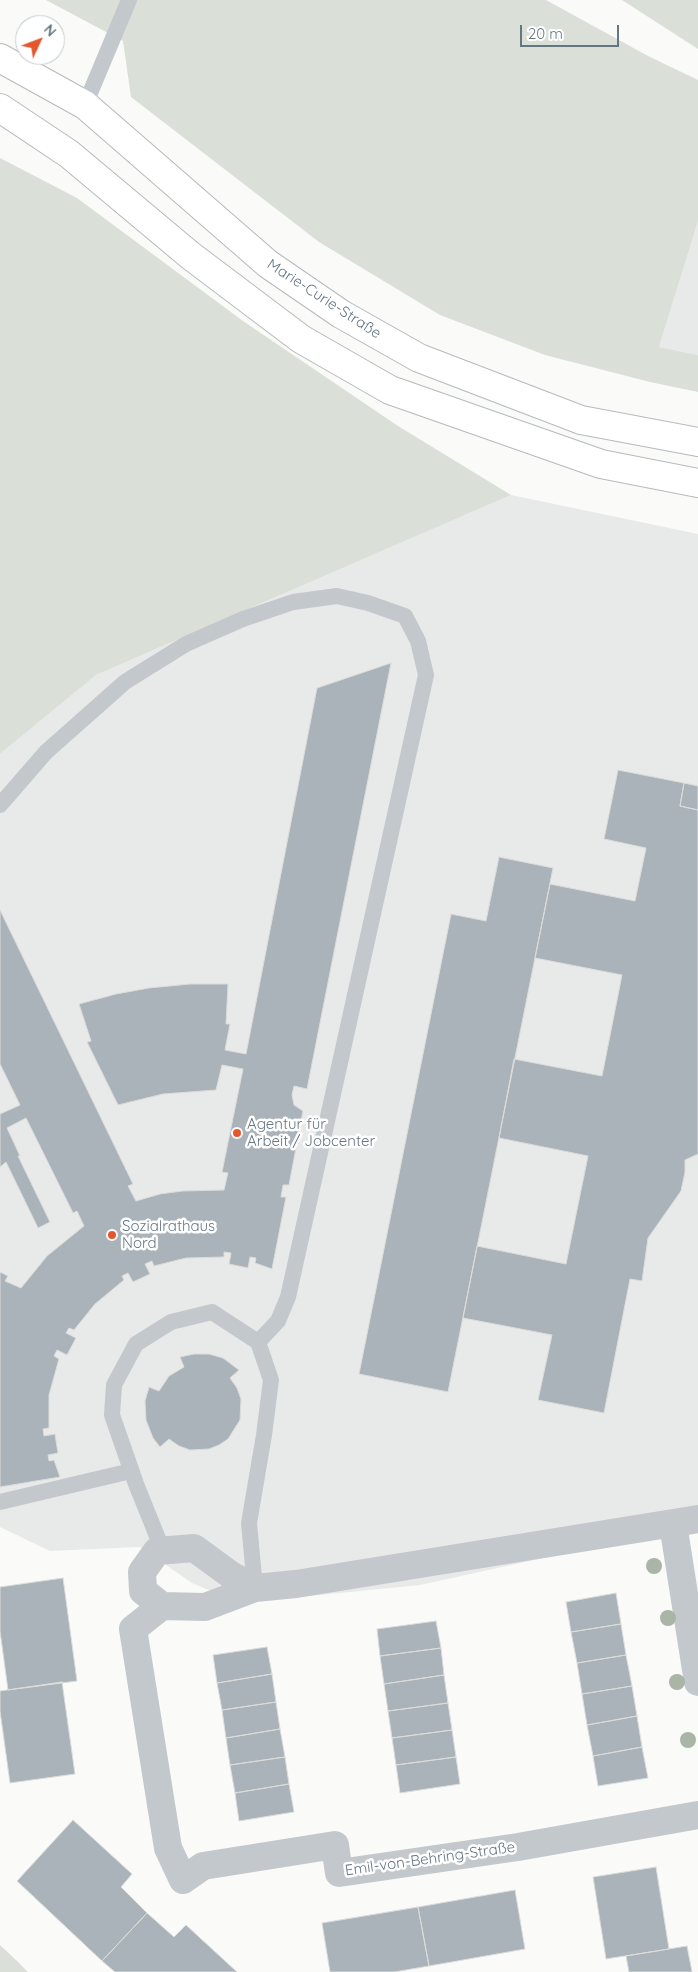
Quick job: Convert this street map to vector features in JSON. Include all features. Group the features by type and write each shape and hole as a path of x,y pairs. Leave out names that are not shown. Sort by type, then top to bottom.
{"main road":[{"name":"Marie-Curie-Straße","path":"0,58 85,104 268,264 341,314 419,358 581,420 698,442"},
{"path":"0,108 68,154 191,256 301,339 390,390 601,464 698,483"}],"street":[{"path":"255,1588 231,1575 194,1548 156,1551 142,1572 143,1591 162,1606 204,1607 255,1588 296,1584 686,1522 698,1682"},
{"name":"Emil-von-Behring-Straße","path":"162,1606 133,1629 168,1848 184,1880 203,1866 335,1846 339,1874 518,1847 698,1815"}],"lane":[{"path":"85,104 129,0"},
{"path":"0,805 46,752 124,682 186,644 243,619 293,602 337,596 368,603 406,616 418,641 426,675 290,1287 278,1321 258,1342"},
{"path":"164,1551 112,1415 114,1386 136,1344 171,1322 212,1312 258,1342 270,1380 264,1435 249,1523 255,1588"},
{"path":"0,1502 132,1471"}],"shaded area":[{"path":"46,0 546,0 648,56 698,80 698,221 659,347 698,355 698,392 650,382 545,355 440,315 319,242 131,97 123,41"},
{"path":"622,0 698,0 698,49"},
{"path":"0,158 77,198 243,321 398,426 511,495 96,675 0,754"},
{"path":"698,221 698,355 659,347"},
{"path":"511,495 698,534 698,1530 616,1542 420,1585 239,1603 192,1583 140,1547 50,1551 0,1527 0,754 96,675"},
{"path":"0,1945 17,1961 28,1972 0,1972"}],"building":[{"path":"391,663 307,1089 294,1086 292,1095 294,1105 303,1111 289,1185 283,1185 281,1197 286,1197 272,1269 255,1263 256,1258 250,1257 248,1268 229,1264 231,1253 224,1252 224,1257 186,1258 154,1266 152,1261 145,1264 150,1274 133,1282 128,1273 122,1276 124,1280 95,1304 74,1330 69,1328 66,1333 76,1338 67,1355 57,1350 54,1356 59,1359 49,1395 49,1428 43,1429 44,1436 55,1434 58,1453 48,1455 49,1461 54,1460 60,1477 0,1487 0,1272 8,1276 5,1281 21,1288 47,1256 84,1226 77,1211 73,1213 26,1118 7,1128 20,1156 18,1156 50,1222 38,1228 6,1162 0,1167 0,1114 20,1105 0,1064 0,910 133,1184 128,1186 136,1201 160,1194 182,1191 224,1190 228,1173 222,1172 243,1069 222,1065 216,1090 163,1094 118,1105 87,1042 91,1041 79,1004 116,994 149,988 190,984 228,984 226,1024 230,1024 225,1050 246,1054 317,688"},
{"path":"618,770 684,783 680,806 698,810 698,1154 685,1160 685,1172 681,1191 648,1238 642,1281 630,1279 604,1413 538,1400 552,1335 463,1318 477,1246 566,1264 588,1156 499,1138 514,1059 602,1076 622,975 535,958 550,884 635,901 646,848 604,839"},
{"path":"684,783 698,786 698,810 680,806"},
{"path":"499,857 553,868 448,1392 359,1374 451,914 486,921"},
{"path":"194,1354 209,1354 223,1358 239,1370 230,1378 237,1388 241,1399 240,1420 228,1439 209,1449 190,1450 179,1446 169,1439 160,1447 153,1438 146,1420 145,1401 149,1387 159,1391 169,1376 184,1367 180,1357"},
{"path":"63,1578 77,1681 8,1690 0,1631 0,1587"},
{"path":"616,1593 621,1624 571,1632 566,1602"},
{"path":"436,1621 441,1648 380,1656 377,1629"},
{"path":"621,1624 626,1655 577,1663 571,1632"},
{"path":"267,1647 272,1674 217,1683 213,1655"},
{"path":"441,1648 444,1675 384,1684 380,1656"},
{"path":"626,1655 632,1686 582,1694 577,1663"},
{"path":"272,1674 276,1702 222,1710 217,1683"},
{"path":"444,1675 448,1703 388,1711 384,1684"},
{"path":"62,1682 75,1774 10,1783 0,1711 0,1691"},
{"path":"632,1686 637,1716 587,1725 582,1694"},
{"path":"276,1702 280,1729 226,1738 222,1710"},
{"path":"448,1703 452,1730 392,1738 388,1711"},
{"path":"637,1716 642,1747 593,1756 587,1725"},
{"path":"280,1729 285,1757 230,1765 226,1738"},
{"path":"452,1730 456,1757 396,1765 392,1738"},
{"path":"642,1747 648,1778 598,1786 593,1756"},
{"path":"285,1757 289,1784 235,1793 230,1765"},
{"path":"456,1757 460,1784 400,1793 396,1765"},
{"path":"289,1784 294,1812 239,1821 235,1793"},
{"path":"73,1820 132,1874 121,1887 147,1913 102,1961 17,1881"},
{"path":"656,1867 669,1949 606,1959 593,1877"},
{"path":"515,1890 525,1949 429,1966 418,1907"},
{"path":"418,1907 429,1966 394,1972 330,1972 322,1923"},
{"path":"147,1913 174,1937 186,1925 237,1972 115,1972 102,1961"},
{"path":"687,1946 692,1972 629,1972 626,1956"}],"place":[{"name":"Agentur für Arbeit / Jobcenter","path":"237,1133"},
{"name":"Sozialrathaus Nord","path":"112,1235"}]}
